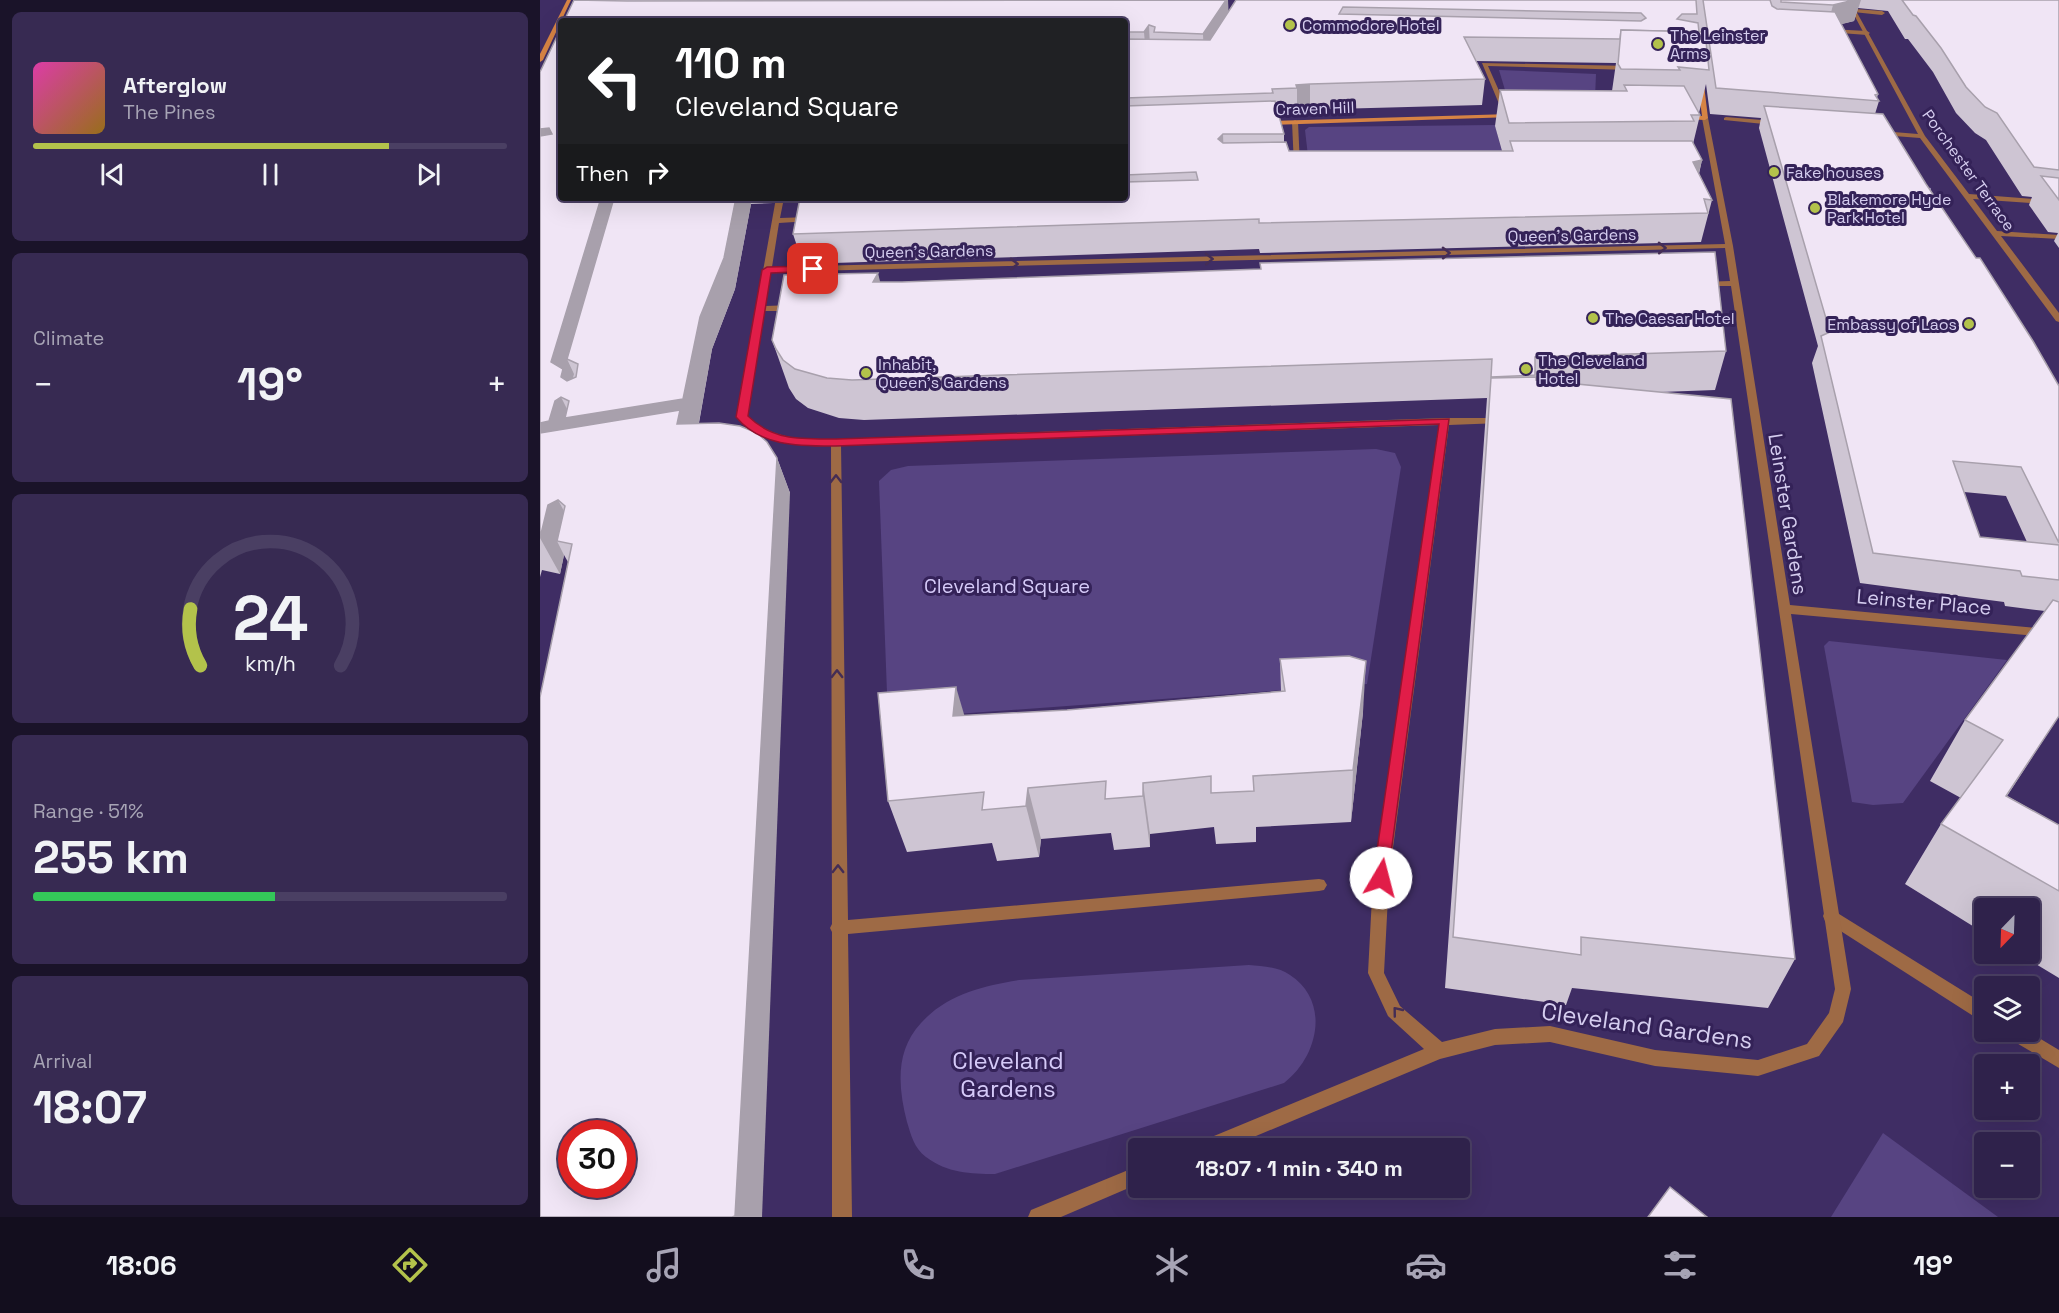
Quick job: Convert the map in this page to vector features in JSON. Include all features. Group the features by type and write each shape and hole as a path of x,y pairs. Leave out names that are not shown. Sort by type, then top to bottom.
{"main road":[{"path":"560,18 569,0"},
{"path":"540,60 558,23"},
{"path":"1681,117 1705,118 1699,73"},
{"name":"Craven Hill","path":"1261,123 1518,116"}],"street":[{"name":"Porchester Terrace","path":"1848,0 1922,136 2059,319"},
{"path":"1854,11 1882,13"},
{"path":"1819,30 1867,33"},
{"path":"1506,116 1484,64 1639,68"},
{"name":"Leinster Gardens","path":"1705,118 1710,164 1729,246 1831,916"},
{"path":"1726,119 1782,123"},
{"path":"1295,122 1297,166"},
{"path":"1873,132 1922,136"},
{"path":"1287,166 1309,166"},
{"path":"1968,196 2059,203"},
{"path":"779,201 738,420 772,438 836,442 1515,419"},
{"path":"775,221 810,219"},
{"path":"1995,233 2059,237"},
{"name":"Queen's Gardens","path":"767,270 1092,262 1417,258 1729,246"},
{"path":"1090,277 1092,262"},
{"path":"1687,284 1734,283"},
{"path":"760,309 807,308"},
{"path":"1439,1051 1394,1011 1376,973 1381,878 1445,421"},
{"path":"836,442 842,1217"},
{"name":"Leinster Place","path":"1785,609 2059,634"},
{"path":"838,928 1319,885"},
{"path":"1831,916 1974,1007"},
{"name":"Cleveland Gardens","path":"1229,1138 1439,1051 1495,1037 1550,1034 1655,1058 1758,1068 1813,1050 1837,1016 1843,989 1831,916"},
{"path":"2030,1042 2059,1060"},
{"path":"1038,1217 1128,1180"}],"green space":[{"path":"1499,70 1596,74 1595,98 1511,110"},
{"path":"1495,125 1502,152 1308,156 1305,130 1309,127"},
{"name":"Cleveland Square","path":"1376,449 1395,453 1401,467 1367,684 888,719 879,481 891,470 908,466"},
{"path":"1829,641 2007,660 1903,803 1873,805 1852,802 1824,646"},
{"name":"Cleveland Gardens","path":"1249,965 1270,967 1286,972 1303,986 1311,1000 1315,1014 1312,1045 1296,1072 1284,1083 995,1174 968,1173 942,1166 926,1157 916,1145 907,1122 902,1096 903,1057 907,1045 921,1023 931,1013 954,998 992,985 1019,980"},
{"path":"1883,1133 1998,1217 1831,1217"}],"building":[{"path":"574,0 1226,0 1203,34 1154,32 1155,27 1149,25 1144,32 1128,32 1128,18 565,18"},
{"path":"1236,0 1696,0 1697,14 1682,14 1677,19 1698,23 1699,32 1621,30 1620,39 1464,37 1485,79 1310,84 1296,85 1297,88 1272,89 1273,93 1128,98 1128,39 1210,40","holes":["1343,7 1641,13 1646,18 1641,21 1339,14"]},
{"path":"1703,0 1770,0 1772,6 1777,9 1835,12 1878,94 1875,95 1879,101 1716,88"},
{"path":"1781,0 1854,0 1833,5 1781,2"},
{"path":"1902,0 2059,0 2059,170 2034,167 1997,113 1985,107 1966,87 1941,48"},
{"path":"1621,30 1705,32 1709,70 1678,67 1680,70 1621,69 1618,64"},
{"path":"558,34 558,201 600,201 551,362 563,369 561,377 567,381 576,377 578,364 567,359 613,201 735,201 724,258 700,317 683,399 565,418 569,401 561,397 555,401 549,421 540,423 540,136 552,134 549,128 540,129 540,72"},
{"path":"1624,85 1684,86 1700,115 1691,115 1694,121 1509,123 1500,90 1627,91"},
{"path":"1275,101 1284,134 1223,134 1218,139 1223,143 1286,142 1289,151 1513,151 1510,141 1692,141 1702,160 1693,162 1712,200 1704,199 1708,213 1259,223 1259,219 793,234 799,201 1128,201 1128,182 1198,180 1196,172 1128,175 1128,106"},
{"path":"1764,106 1883,114 1926,184 1976,258 1980,258 2033,341 2059,386 2059,543 2021,467 1953,461 1980,537 2059,545 2059,580 2022,576 2020,571 1873,553 1821,336 1830,332"},
{"path":"2041,176 2059,178 2059,200"},
{"path":"1715,252 1726,351 1535,357 1535,375 1491,377 1492,359 852,380 827,378 795,369 783,360 772,340 784,275 878,273 873,282 902,282 1261,269 1260,263"},
{"path":"1536,377 1536,380 1731,399 1795,959 1581,937 1581,955 1453,937 1491,378"},
{"path":"680,410 677,424 719,423 740,426 757,433 767,442 777,458 735,1216 732,1217 540,1217 540,697 572,544 557,541 565,506 558,500 548,505 540,538 540,433"},
{"path":"2053,600 2059,602 2059,716 2006,796 2059,825 2059,891 1941,824 2003,740 1965,720"},
{"path":"1349,656 1366,661 1353,770 1253,776 1254,791 1211,793 1211,776 1143,783 1143,796 1105,799 1106,781 1028,788 1026,806 982,810 984,792 888,801 878,693 956,687 953,716 1067,710 1285,691 1280,659"},
{"path":"1670,1187 1707,1217 1648,1217"}],"railway":[{"path":"1913,187 1934,190"}],"place":[{"name":"Commodore Hotel","path":"1290,25"},
{"name":"The Leinster Arms","path":"1658,44"},
{"name":"Fake houses","path":"1774,172"},
{"name":"Blakemore Hyde Park Hotel","path":"1815,208"},
{"name":"The Caesar Hotel","path":"1593,318"},
{"name":"Embassy of Laos","path":"1969,324"},
{"name":"The Cleveland Hotel","path":"1526,369"},
{"name":"Inhabit, Queen's Gardens","path":"866,373"}],"route":[{"path":"813,269 767,270 742,417 757,431 772,438 789,441 836,442 1445,421 1381,878"}]}
